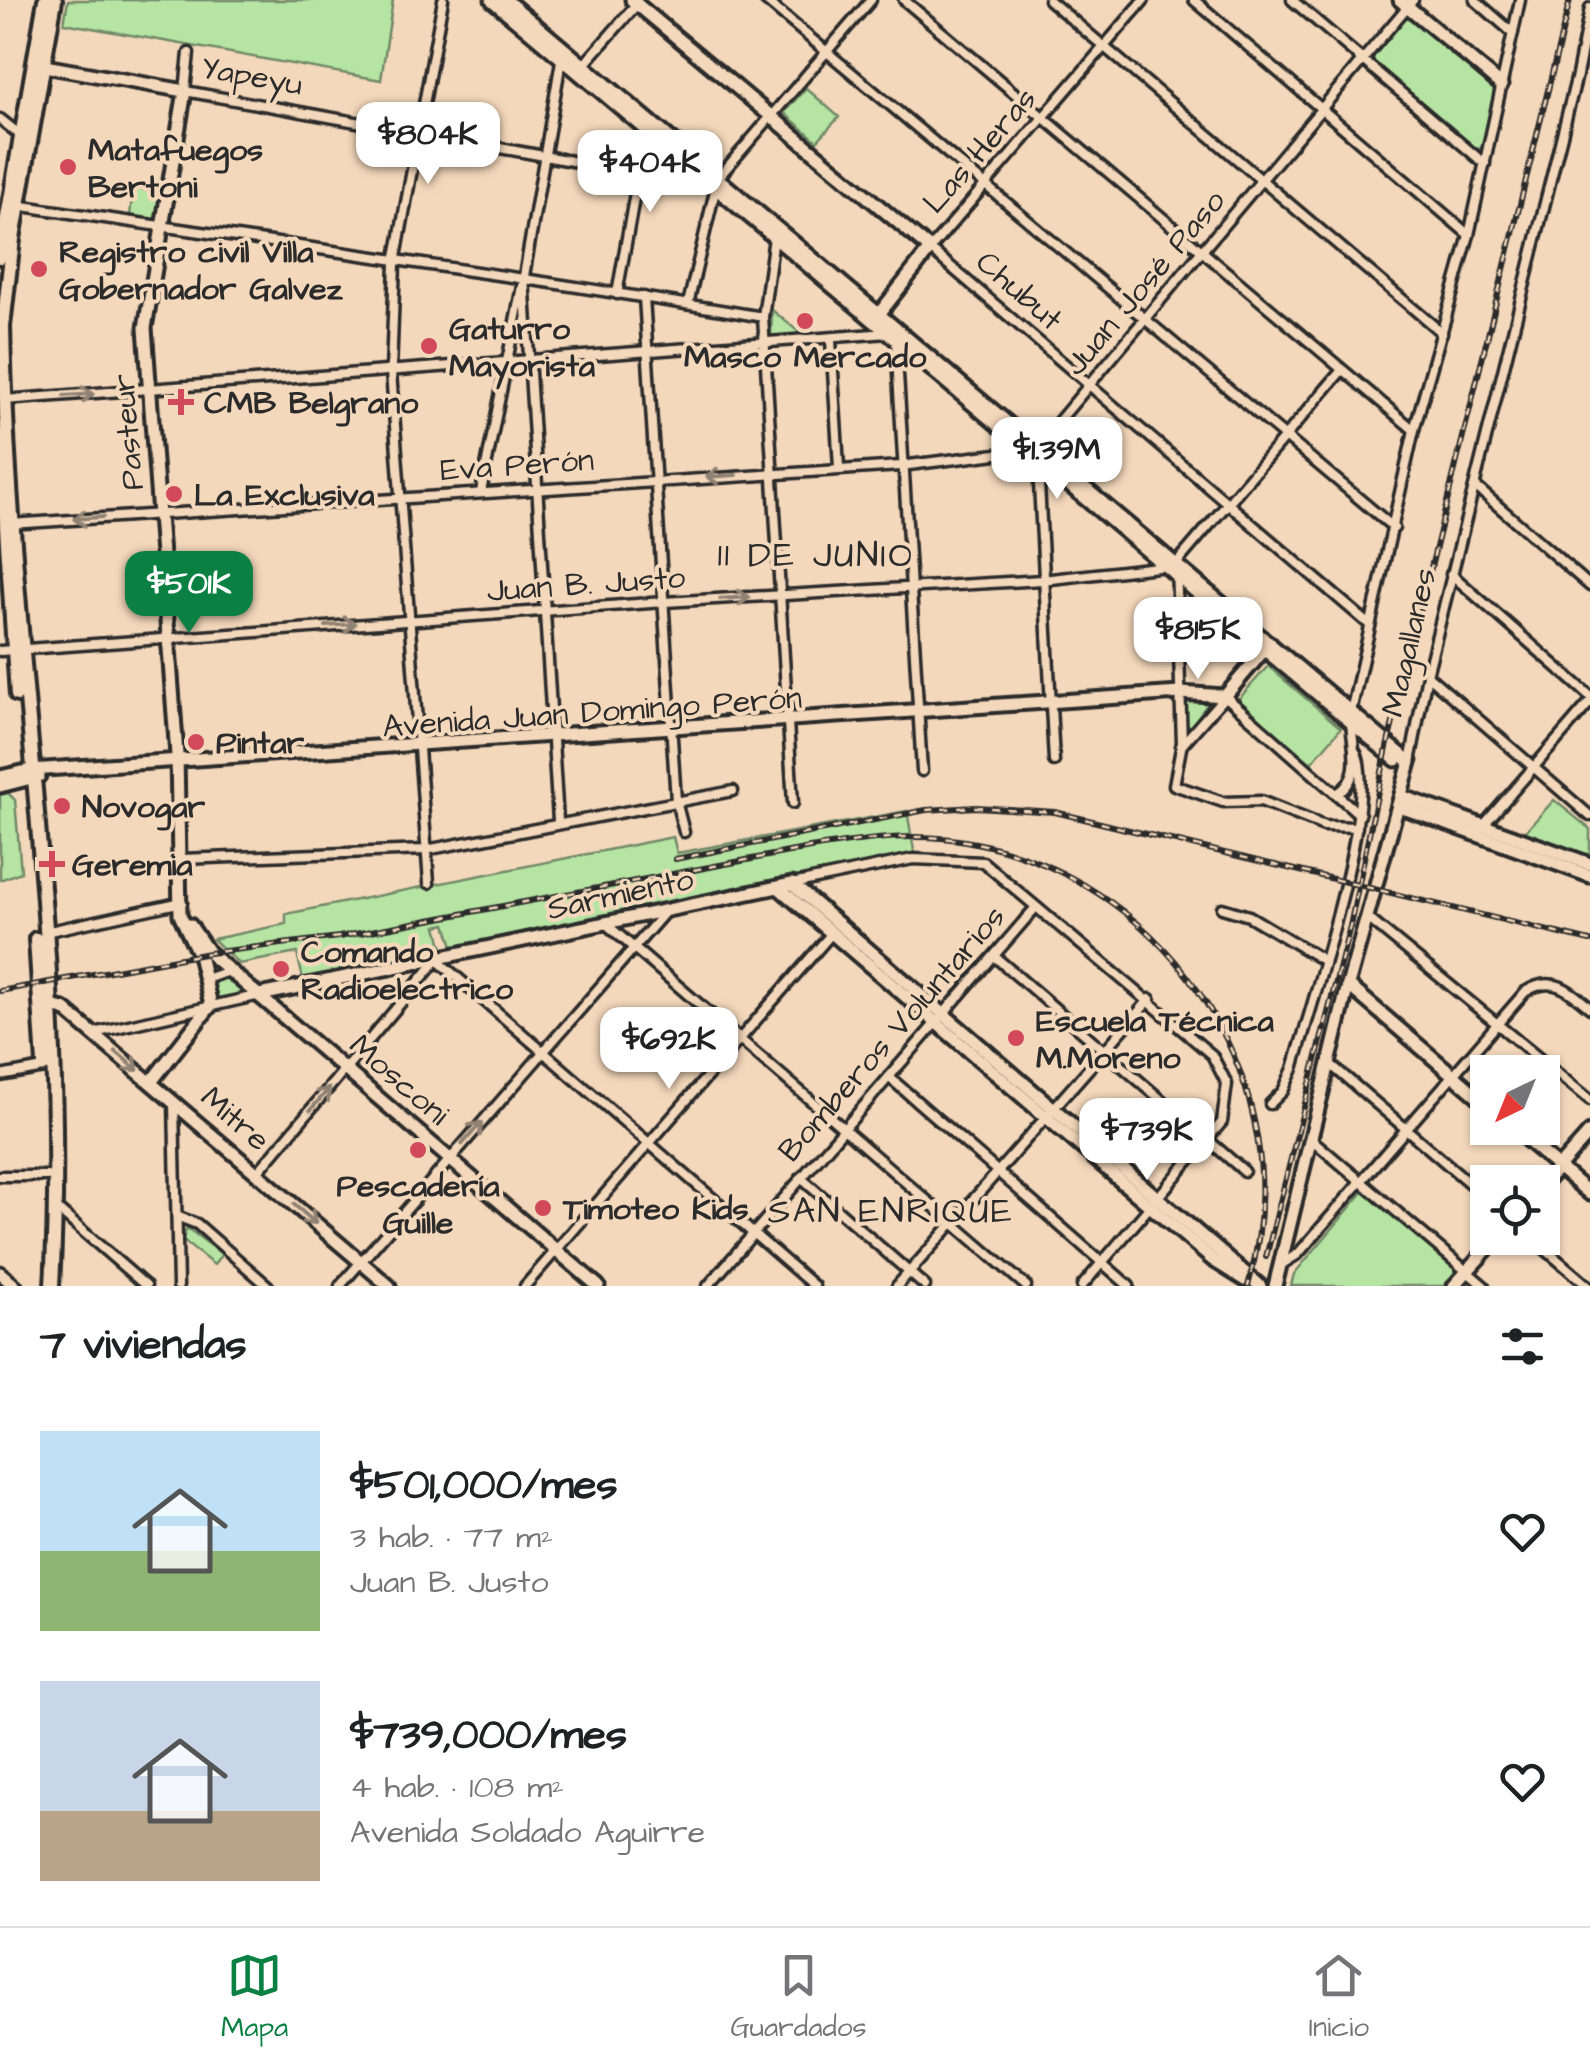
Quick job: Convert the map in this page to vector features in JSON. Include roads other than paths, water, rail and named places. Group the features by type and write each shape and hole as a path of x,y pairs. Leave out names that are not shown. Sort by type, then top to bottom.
{"main road":[{"path":"45,0 4,291 3,401 12,649 46,1004 52,1286"},
{"path":"38,65 55,0"},
{"path":"492,0 581,69 1409,766"},
{"path":"506,0 563,54"},
{"name":"Chubut","path":"637,1 930,249"},
{"path":"1407,2 1500,85"},
{"name":"Yapeyu","path":"38,65 185,91"},
{"path":"581,69 646,130 716,183 774,237 876,317 892,337 1034,452"},
{"name":"Pasteur","path":"185,91 145,328 178,763 180,915 206,980 210,1005"},
{"path":"0,257 14,205"},
{"name":"Las Heras","path":"876,317 930,249"},
{"path":"0,436 7,525"},
{"path":"1225,696 1268,647"},
{"name":"Avenida Juan Domingo Perón","path":"0,778 788,722 1225,696"},
{"name":"Magallanes","path":"1275,1286 1348,985 1409,766"},
{"name":"Avenida Juan Domingo Perón","path":"0,786 27,775"},
{"path":"1400,801 1590,876"},
{"path":"1481,831 1590,864"},
{"path":"792,884 1048,1110 1256,1286"},
{"name":"Sarmiento","path":"260,995 792,884"},
{"path":"778,888 837,927"},
{"name":"Mosconi","path":"182,902 206,949 598,1286"},
{"path":"1348,985 1470,1091"},
{"path":"44,1286 52,1205 44,1068 46,1004"},
{"name":"Mitre","path":"46,1004 64,1008 389,1286"},
{"path":"151,1082 210,1005"},
{"path":"1560,1166 1590,1132"},
{"path":"1533,1145 1557,1165"},
{"path":"1560,1168 1590,1194"},
{"path":"1454,1286 1482,1255"},
{"path":"0,1274 15,1286"}],"street":[{"path":"428,883 392,372 395,263 443,0"},
{"path":"765,0 1394,528"},
{"path":"688,304 716,183 871,0"},
{"path":"904,0 1414,430"},
{"path":"1049,0 1442,334"},
{"name":"Las Heras","path":"930,249 1144,0"},
{"path":"1194,0 1470,235"},
{"path":"1292,0 1485,164"},
{"path":"1475,0 1512,33"},
{"path":"1336,794 1352,776 1356,754 1351,717 1370,625 1414,430 1470,235 1520,0"},
{"path":"581,69 637,1"},
{"name":"Juan José Paso","path":"1034,452 1407,2"},
{"name":"Magallanes","path":"1409,766 1427,674 1590,8"},
{"path":"185,91 189,54"},
{"path":"480,492 503,364 524,276 563,54"},
{"name":"Yapeyu","path":"185,91 638,174"},
{"path":"0,119 26,139"},
{"path":"617,294 646,130"},
{"path":"14,205 395,263 524,276 763,317"},
{"path":"774,237 763,317 793,803"},
{"name":"Chubut","path":"930,249 1370,625"},
{"path":"524,276 558,821"},
{"path":"644,297 676,801 684,832"},
{"name":"Las Heras","path":"859,338 876,317"},
{"path":"3,401 892,337 922,771"},
{"path":"831,340 839,468"},
{"path":"1342,370 1172,568 1183,696 1182,746 1174,785 1223,802 1262,801 1324,826 1357,827"},
{"path":"1034,452 1054,760"},
{"name":"Eva Perón","path":"7,525 901,466 1034,452"},
{"path":"1475,486 1590,586"},
{"name":"Juan B. Justo","path":"12,649 1172,568"},
{"path":"1451,574 1590,699 1481,831"},
{"path":"1427,674 1590,816"},
{"path":"1182,746 1225,696 1360,815"},
{"path":"1270,1104 1283,1091 1292,1068 1360,815 1361,764 1356,754"},
{"path":"181,860 426,850 558,821 733,791"},
{"name":"Sarmiento","path":"792,884 914,859 983,862 1036,906"},
{"path":"39,933 182,902"},
{"path":"1036,906 1150,999 1212,1056 1226,1084 1222,1122 1082,1286"},
{"name":"Bomberos Voluntarios","path":"708,1286 1036,906"},
{"path":"1222,908 1250,916 1323,960"},
{"path":"340,1286 666,912"},
{"path":"1369,919 1590,1100"},
{"path":"605,923 1026,1286"},
{"path":"525,1286 837,927"},
{"path":"994,956 1244,1171"},
{"path":"257,1172 437,960 814,1286"},
{"path":"206,980 232,970"},
{"path":"1282,1264 1298,1254 1524,992 1544,983 1567,989 1590,1008"},
{"name":"Sarmiento","path":"94,1033 260,995"},
{"path":"896,1286 1150,999"},
{"path":"1329,1063 1470,1183"},
{"path":"0,1076 44,1068"},
{"path":"888,1077 1129,1286"},
{"path":"174,1102 178,1286"},
{"path":"1310,1138 1484,1286"},
{"path":"0,1176 48,1176"},
{"path":"801,1178 925,1286"},
{"path":"52,1205 146,1286"},
{"path":"178,1216 196,1224 268,1286"},
{"path":"1552,1255 1588,1286"}],"railway":[{"path":"1266,1257 1350,926 1388,743 1570,0"},
{"path":"675,859 926,810 976,807 1055,812 1590,941"},
{"path":"0,991 209,953 339,937 831,845 914,837 976,843 1047,866 1110,902 1164,949 1208,1006 1239,1070 1257,1139 1261,1212 1248,1286"}],"place":[{"name":"Matafuegos Bertoni","path":"68,167"},
{"name":"Registro civil Villa Gobernador Galvez","path":"39,269"},
{"name":"Masco Mercado","path":"805,321"},
{"name":"Gaturro Mayorista","path":"429,346"},
{"name":"CMB Belgrano","path":"181,402"},
{"name":"La Exclusiva","path":"174,494"},
{"name":"Pintar","path":"196,742"},
{"name":"Novogar","path":"62,806"},
{"name":"Geremia","path":"52,864"},
{"name":"Comando Radioelectrico","path":"281,969"},
{"name":"Escuela Técnica M.Moreno","path":"1016,1038"},
{"name":"Pescadería Guille","path":"418,1150"},
{"name":"Timoteo Kids","path":"543,1208"}],"district":[{"name":"11 DE JUNIO","path":"816,554"},
{"name":"SAN ENRIQUE","path":"891,1210"}]}
